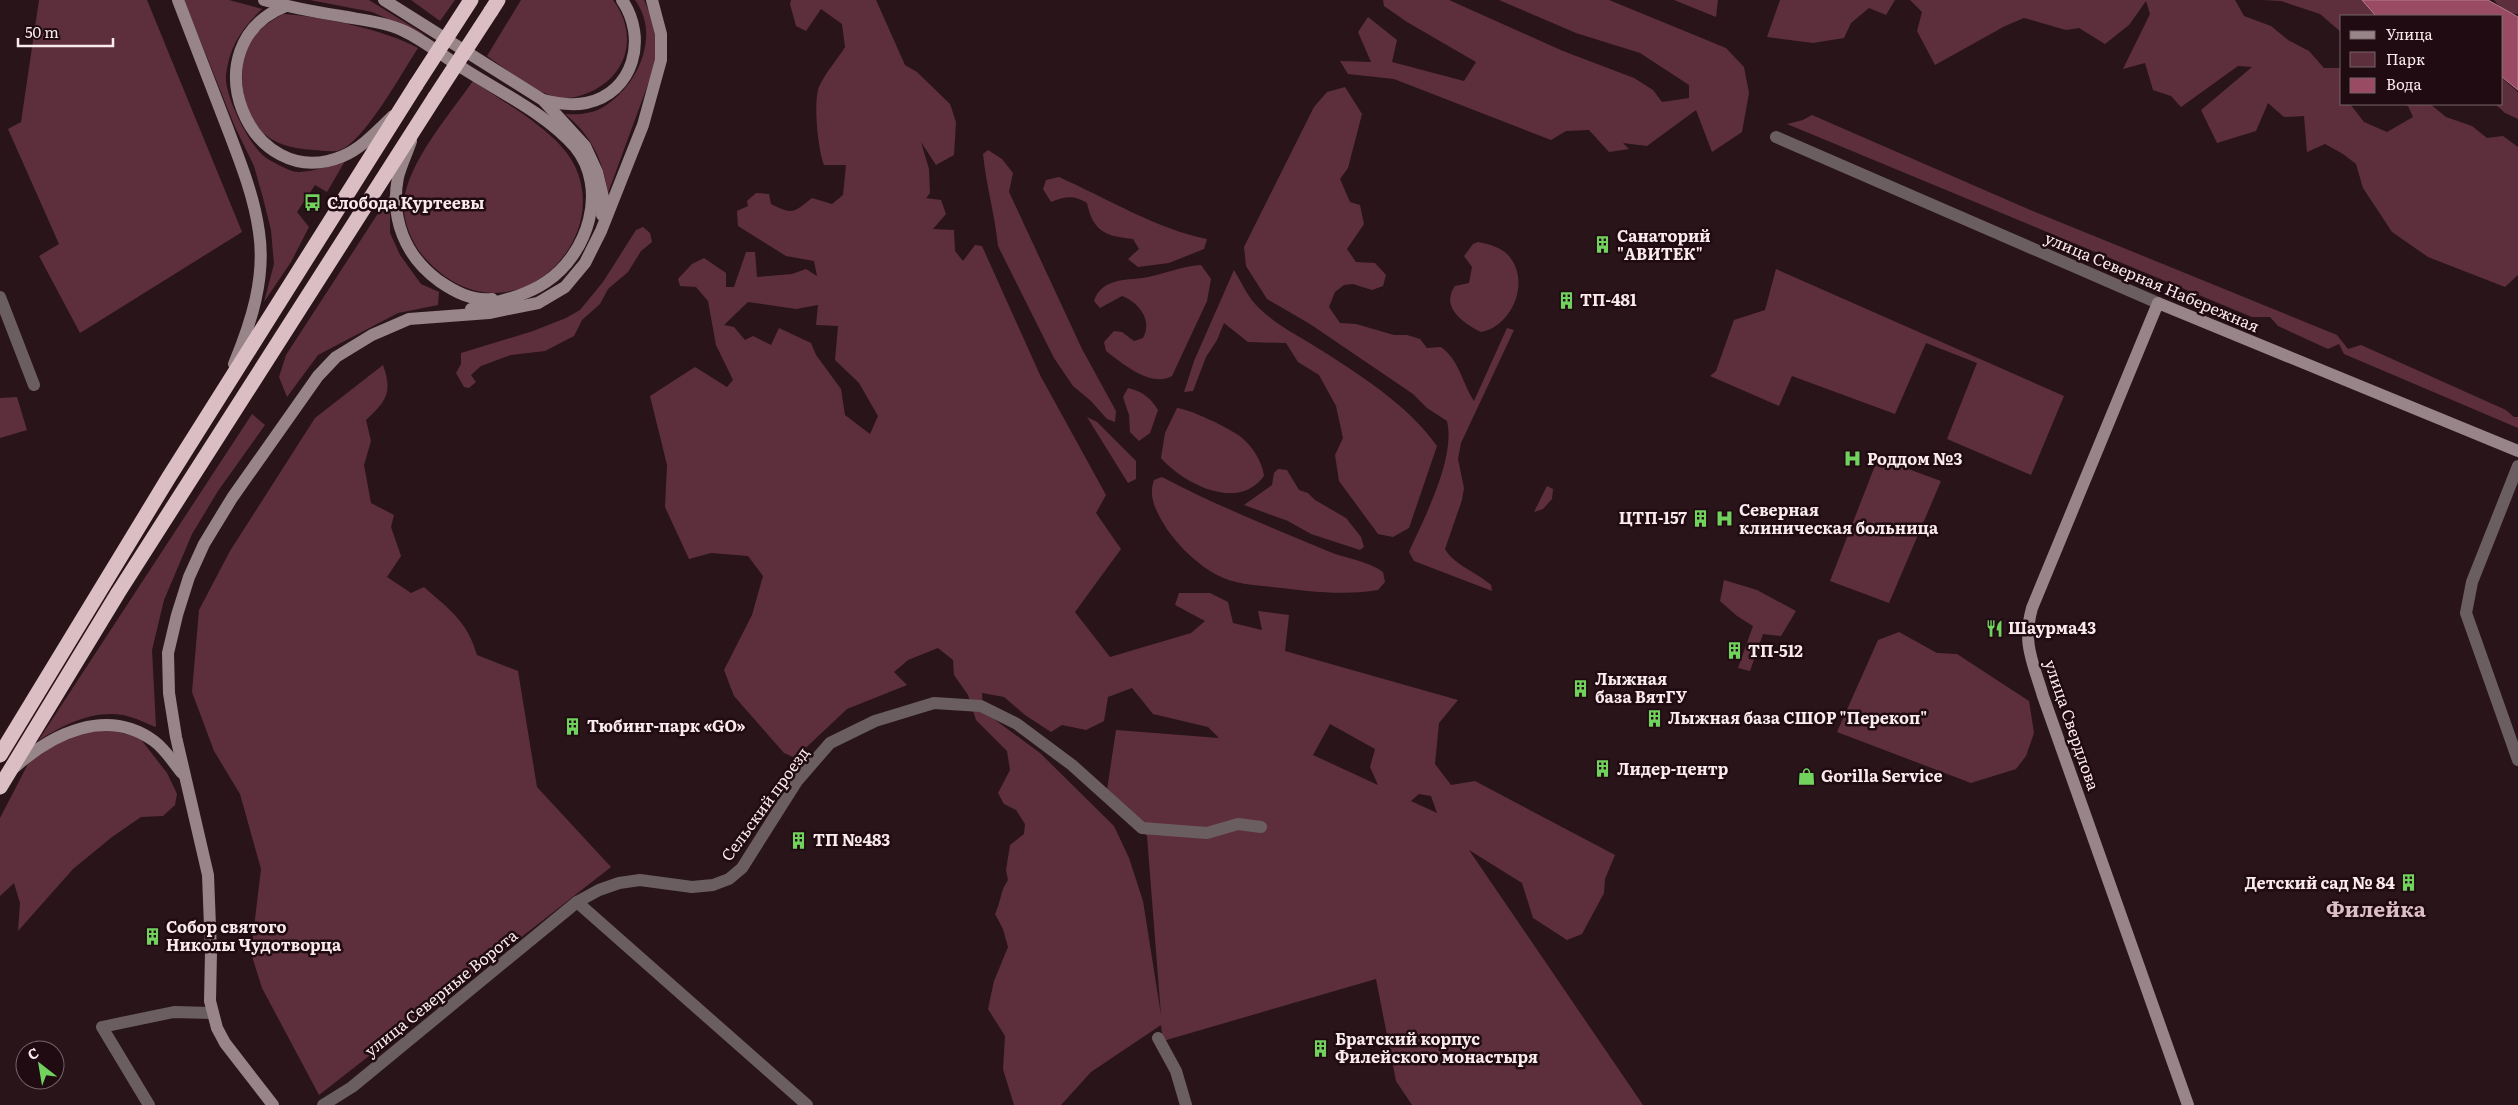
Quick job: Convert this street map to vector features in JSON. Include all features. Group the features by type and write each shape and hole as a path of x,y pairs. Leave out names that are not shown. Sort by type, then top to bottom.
{"highway":[{"path":"0,755 223,391 400,109 471,0"},
{"path":"4,780 118,593 494,5"}],"street":[{"path":"178,0 238,157 250,193 260,233 260,264 253,316 223,391"},
{"path":"264,0 286,6 370,21 403,31 553,126 576,148 593,186 592,213 579,244 565,264 546,282 524,294 453,314"},
{"path":"384,0 543,100 585,146 597,172 603,197 601,231"},
{"path":"543,100 566,105 587,102 612,90 623,80 631,66 635,49 631,20 622,0"},
{"path":"273,1105 225,1043 212,1013 208,875 169,693 168,653 176,615 189,577 217,522 280,428 318,376 336,357 390,326 409,320 453,314 515,310 538,303 565,287 585,263 601,231 643,124 661,60 661,34 652,0"},
{"path":"286,6 275,11 254,26 237,58 237,92 241,106 250,127 261,141 278,153 296,160 312,163 327,161 354,151 400,109"},
{"path":"420,120 398,176 396,193 398,225 411,253 430,275 449,288 471,298 490,300 524,294"},
{"name":"улица Северная Набережная","path":"1776,137 2158,303 2518,451"},
{"path":"0,297 34,385"},
{"name":"улица Свердлова","path":"2158,303 2032,608 2027,628 2027,640 2043,696 2188,1105"},
{"path":"2518,466 2472,582 2466,613 2518,760"},
{"name":"Сельский проезд","path":"577,902 599,890 619,883 640,880 692,888 714,885 729,879 742,868 792,788 830,744 875,721 934,703 980,706 1017,724 1072,764 1142,828 1207,834 1238,824 1261,827"},
{"path":"4,780 41,745 64,733 94,726 111,725 130,728 156,742 186,778"},
{"path":"577,902 807,1105"},
{"name":"улица Северные Ворота","path":"323,1105 352,1088 577,902"},
{"path":"149,1105 102,1027 174,1012 212,1013"},
{"path":"1158,1038 1176,1071 1186,1105"}],"green space":[{"path":"39,0 147,0 242,232 80,333 39,256 59,244 8,129 21,122"},
{"path":"184,0 229,0 262,9 248,23 233,47 226,75 226,84 233,107 245,131 265,157 297,172 318,169 345,161 327,192 315,185 297,212 309,227 291,262 264,302 274,264 271,230 263,198 254,166 235,127"},
{"path":"310,0 369,0 427,36 372,12"},
{"path":"411,0 455,0 440,21"},
{"path":"521,0 613,0 621,13 627,39 626,52 614,75 603,85 583,95 560,98 531,86 487,56"},
{"path":"635,0 644,0 650,14 656,38 655,65 608,193 603,170 594,149 582,131 565,114 596,111 605,106 617,97 636,72 646,43 646,28 643,14"},
{"path":"791,0 876,0 905,65 917,72 950,104 956,122 954,155 936,165 921,142 929,169 930,193 926,198 941,200 946,214 933,229 954,230 955,251 963,261 975,245 982,246 1040,375 1106,495 1096,513 1121,549 1075,612 1110,657 1191,633 1205,621 1175,605 1179,593 1210,593 1228,602 1233,623 1262,630 1258,611 1289,615 1285,651 1458,700 1439,723 1435,764 1451,785 1475,781 1615,855 1605,879 1604,893 1582,934 1567,940 1533,918 1522,883 1469,850 1643,1105 1412,1105 1396,1081 1376,979 1163,1041 1161,1025 1091,1072 1061,1105 1014,1105 1003,1069 1005,1036 988,1009 994,981 1008,947 1003,929 995,914 1003,888 1008,880 1006,870 1010,845 1024,834 1025,824 1016,810 1004,804 998,793 1010,770 1007,751 976,720 968,695 954,675 953,660 938,648 908,660 894,672 907,685 847,709 795,758 784,753 734,696 724,670 752,615 763,576 748,556 711,553 689,559 665,507 667,465 650,396 695,367 727,387 733,380 716,345 708,301 696,287 680,286 678,279 692,264 704,258 726,273 726,287 734,287 746,252 755,252 757,277 792,274 806,269 817,276 814,261 786,256 738,226 737,211 748,206 747,201 756,193 769,194 771,204 789,211 801,207 812,198 832,204 843,195 846,165 824,165 818,138 816,114 819,87 845,47 842,24 821,9 806,31 796,26 790,4","holes":["748,302 796,309 818,305 816,325 838,326 835,360 859,383 878,416 870,434 845,415 841,389 816,355 811,343 779,328 771,345 753,336 745,340 734,327 724,325","1132,688 1153,714 1208,727 1219,738 1116,730 1107,790 1147,836 1161,1015 1143,901 1129,858 1114,826 1040,753 983,711 982,693 1004,697 1025,715 1051,732 1062,725 1086,730 1104,721 1108,697","1330,724 1375,749 1370,767 1378,785 1313,755","1419,794 1431,796 1437,813 1411,801"]},
{"path":"1383,0 1449,0 1563,51 1634,78 1653,90 1662,102 1689,98 1689,85 1640,53 1576,33 1499,0 1609,0 1726,48 1744,67 1749,93 1742,132 1712,152 1696,110 1647,146 1623,143 1629,149 1609,152 1589,130 1566,131 1551,140 1394,79 1348,74 1340,61 1371,62 1358,32 1368,17 1397,40 1392,62 1464,81 1476,62 1407,22 1384,6"},
{"path":"1674,0 1718,0 1716,17"},
{"path":"1780,0 1895,0 1886,15 1869,8 1851,23 1844,38 1813,43 1767,37"},
{"path":"1910,0 2235,0 2244,16 2271,26 2288,40 2309,51 2324,68 2340,68 2340,105 2351,105 2364,122 2387,132 2413,117 2408,106 2404,105 2431,105 2446,117 2472,126 2487,138 2503,136 2518,147 2518,275 2505,287 2428,257 2392,232 2363,188 2356,164 2325,144 2307,152 2304,116 2284,117 2268,103 2256,131 2217,143 2201,110 2252,67 2238,66 2181,107 2171,96 2153,90 2145,63 2123,69 2150,14 2146,1 2129,25 2105,44 2079,28 2066,30 2024,18 2005,26 1935,65 1917,31 1922,12"},
{"path":"2262,0 2371,0 2405,15 2340,15 2340,31 2320,14 2281,1"},
{"path":"2494,0 2518,0 2518,14 2504,10"},
{"path":"283,14 352,25 388,35 418,48 371,120 350,144 340,150 303,149 273,140 262,132 247,107 242,78 247,50 259,31"},
{"path":"2503,79 2518,92 2518,119 2505,113 2496,105 2503,105"},
{"path":"473,81 530,119 552,137 561,146 579,178 582,211 572,242 552,269 525,287 493,293 458,284 424,257 414,243 407,227 404,210 405,194 410,179 424,150"},
{"path":"1345,87 1362,114 1348,168 1340,179 1350,202 1360,205 1364,224 1347,249 1356,262 1375,263 1386,275 1383,286 1372,290 1353,284 1344,285 1335,292 1329,307 1340,323 1356,324 1394,335 1407,335 1420,339 1427,348 1441,347 1457,365 1474,401 1507,328 1514,330 1461,443 1458,459 1464,488 1462,500 1445,549 1454,560 1491,585 1492,591 1414,561 1409,552 1443,470 1449,436 1447,421 1427,408 1413,394 1310,324 1267,299 1246,266 1244,247 1314,107 1327,92"},
{"path":"1812,115 2028,209 2337,335 2348,349 2361,345 2506,410 2514,417 2518,417 2518,428 2344,354 2339,344 2328,349 2278,326 2270,317 2252,317 1787,124 1803,120"},
{"path":"988,150 1002,159 1013,173 1009,192 1082,349 1116,411 1115,422 1107,419 1091,401 1073,386 1054,358 998,246 983,154"},
{"path":"1059,177 1151,221 1189,235 1207,239 1204,249 1169,263 1138,267 1128,259 1139,249 1133,239 1115,236 1102,231 1093,220 1087,203 1070,197 1051,202 1043,189 1046,180"},
{"path":"390,195 390,233 400,255 421,284 439,292 438,305 398,313 318,355 287,397 279,377 286,355"},
{"path":"643,227 650,233 652,242 641,251 628,272 608,289 600,304 582,320 574,336 545,351 511,355 481,366 471,375 476,382 469,388 464,387 456,373 461,364 461,353 533,331 566,318 580,310 603,282 636,230"},
{"path":"1478,242 1494,246 1507,254 1514,264 1518,276 1518,288 1510,311 1502,321 1492,328 1481,332 1467,324 1456,314 1450,301 1455,286 1469,283 1472,267 1464,256 1473,244"},
{"path":"1201,265 1211,279 1207,301 1172,376 1164,379 1146,377 1129,368 1106,351 1104,342 1114,331 1122,332 1134,341 1143,338 1146,332 1146,325 1143,313 1139,307 1122,296 1100,308 1094,301 1102,288 1121,280 1150,277"},
{"path":"1776,269 2064,396 2031,475 1947,439 1977,363 1926,343 1895,414 1792,376 1779,406 1710,376 1716,371 1734,320 1765,310"},
{"path":"1234,270 1252,300 1265,314 1382,391 1412,417 1437,446 1409,528 1393,537 1378,534 1339,481 1335,455 1343,438 1336,406 1319,375 1298,362 1286,343 1248,342 1224,323 1217,340 1206,357 1193,391 1184,392 1194,361"},
{"path":"383,365 387,383 386,396 383,402 366,420 371,441 364,465 371,503 394,515 391,527 401,556 387,577 411,593 424,587 450,610 463,625 477,655 518,671 537,787 611,867 319,1095 262,988 251,953 261,869 240,794 214,751 192,692 199,610 230,551 315,418"},
{"path":"1128,388 1146,396 1158,410 1150,433 1139,441 1130,432 1129,415 1123,397"},
{"path":"17,397 27,430 0,438 0,398"},
{"path":"1177,408 1210,420 1241,437 1256,454 1264,476 1253,487 1240,492 1226,493 1197,485 1171,468 1161,458 1165,433"},
{"path":"252,414 265,425 218,491 192,534 164,600 152,650 156,727 123,715 100,715 68,724 38,741"},
{"path":"1087,417 1097,422 1136,461 1136,479 1128,483"},
{"path":"1878,458 1941,481 1889,603 1830,581"},
{"path":"1278,469 1287,470 1299,490 1308,493 1315,500 1346,518 1361,537 1364,547 1360,550 1311,534 1288,521 1244,505 1272,485 1274,473"},
{"path":"1162,477 1203,498 1330,552 1371,565 1383,572 1385,582 1378,590 1351,593 1325,592 1244,584 1217,575 1202,566 1188,554 1175,540 1162,520 1152,498 1152,486 1154,480"},
{"path":"1547,486 1553,489 1552,499 1543,509 1534,512"},
{"path":"1724,580 1757,590 1796,611 1781,636 1763,634 1750,671 1738,668 1753,626 1737,616 1720,601"},
{"path":"1899,632 1937,653 1957,654 2029,701 2034,733 2026,756 2016,769 1971,783 1837,732 1878,640"},
{"path":"109,730 139,737 167,773 177,794 175,805 163,816 141,817 112,837 73,869 18,931 20,903 14,883 0,896 0,818 28,764 36,754 75,734"}],"water":[{"path":"2362,0 2488,0 2518,17 2518,90 2503,78 2503,15 2375,15"}],"place":[{"name":"Слобода Куртеевы","path":"313,203"},
{"name":"Санаторий \"АВИТЕК\"","path":"1603,245"},
{"name":"ТП-481","path":"1566,300"},
{"name":"Роддом №3","path":"1853,459"},
{"name":"ЦТП-157","path":"1701,518"},
{"name":"Северная клиническая больница","path":"1725,519"},
{"name":"Шаурма43","path":"1994,628"},
{"name":"ТП-512","path":"1734,651"},
{"name":"Лыжная база ВятГУ","path":"1581,688"},
{"name":"Лыжная база СШОР \"Перекоп\"","path":"1654,718"},
{"name":"Тюбинг-парк «GO»","path":"573,726"},
{"name":"Лидер-центр","path":"1603,769"},
{"name":"Gorilla Service","path":"1807,776"},
{"name":"ТП №483","path":"799,840"},
{"name":"Детский сад № 84","path":"2409,883"},
{"name":"Собор святого Николы Чудотворца","path":"152,936"},
{"name":"Братский корпус Филейского монастыря","path":"1321,1048"}],"district":[{"name":"Филейка","path":"2376,910"}]}
